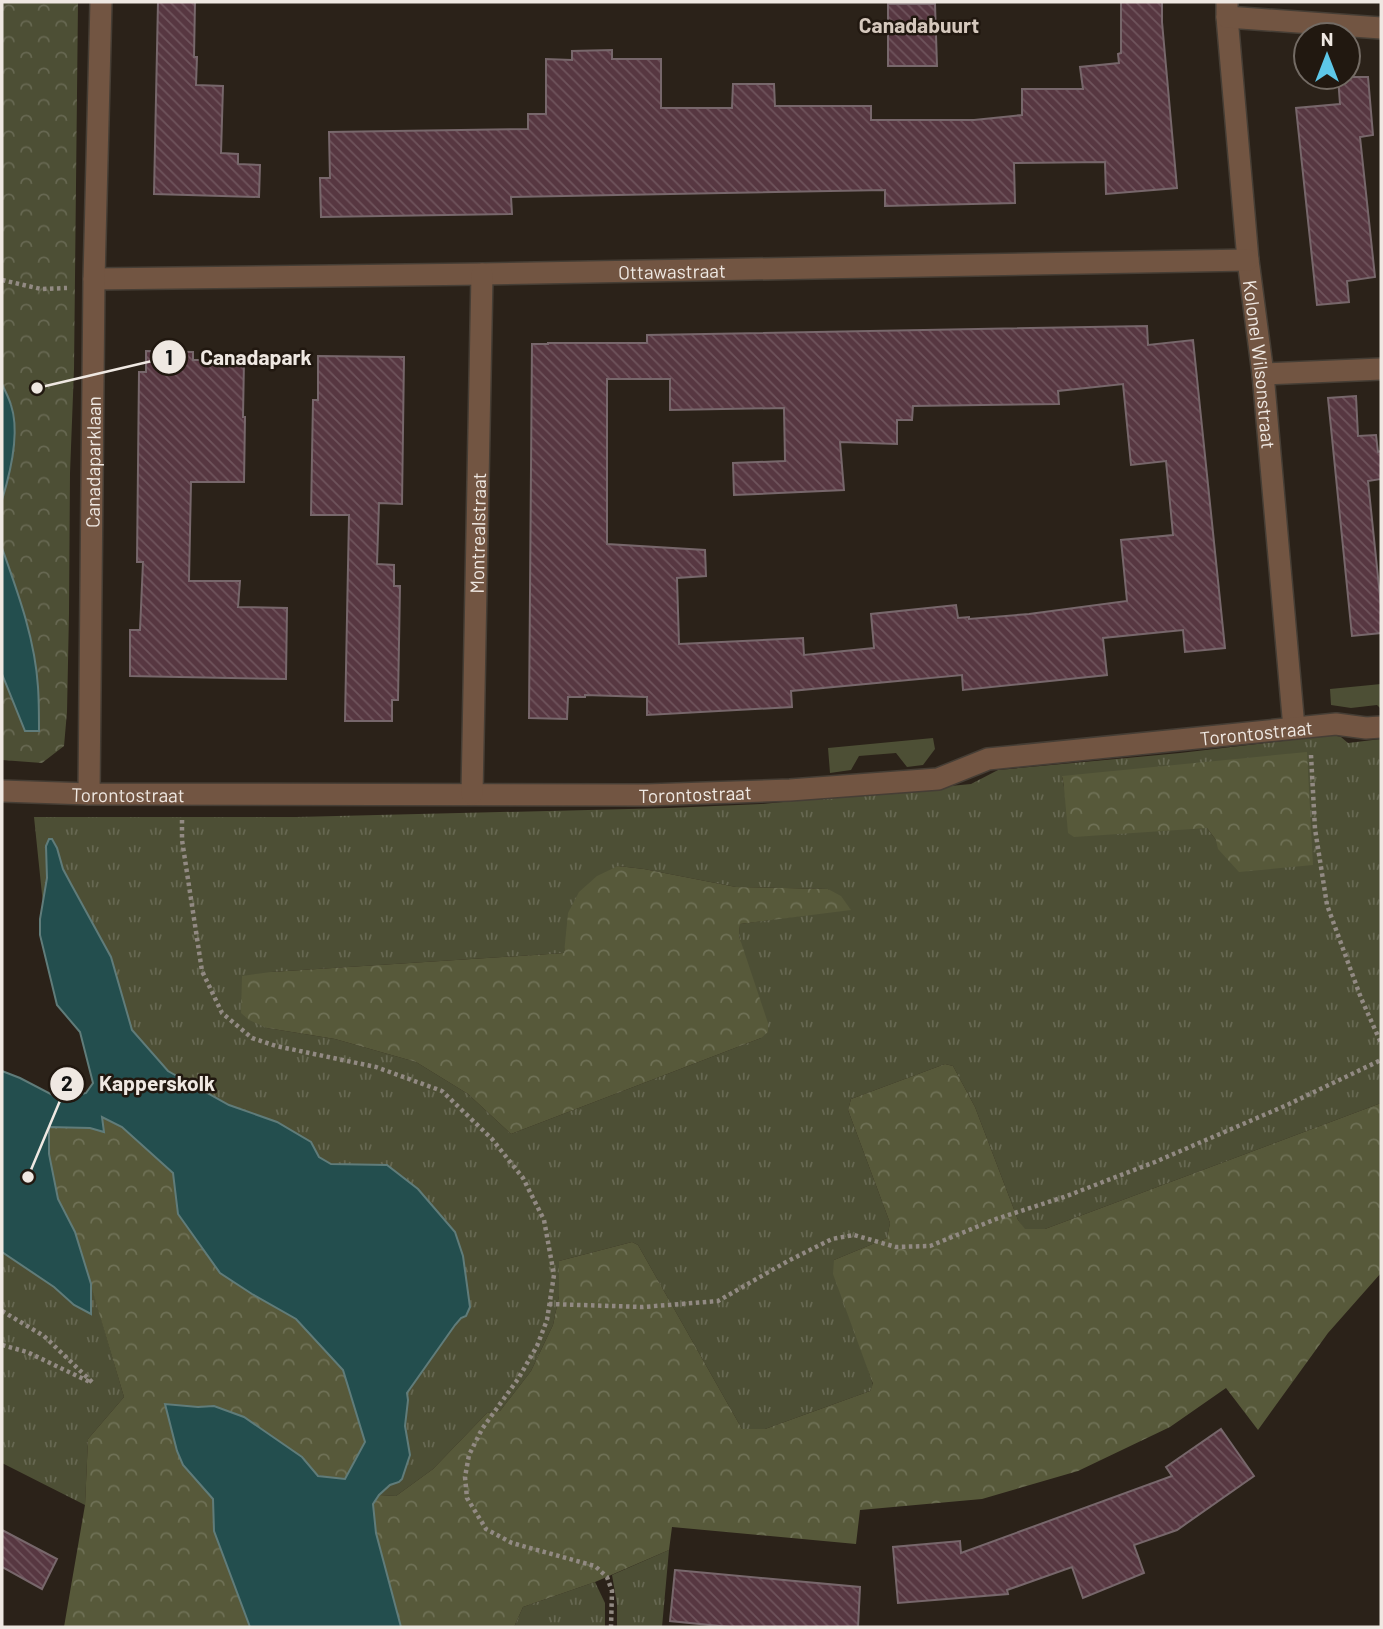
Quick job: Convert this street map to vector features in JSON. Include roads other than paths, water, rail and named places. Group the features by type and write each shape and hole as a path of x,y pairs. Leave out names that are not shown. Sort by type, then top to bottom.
{"street":[{"name":"Canadaparklaan","path":"89,794 94,278 101,2"},
{"path":"1227,10 1381,28"},
{"name":"Kolonel Wilsonstraat","path":"1227,10 1248,260 1302,727"},
{"name":"Ottawastraat","path":"94,278 1248,260"},
{"name":"Montrealstraat","path":"472,794 482,274"},
{"path":"1263,374 1381,369"},
{"name":"Torontostraat","path":"2,791 89,794 647,795 790,790 938,779 988,759 1336,724 1381,727"}],"water":[{"path":"2,384 11,405 15,428 11,466 2,500"},
{"path":"2,548 25,616 33,651 38,687 39,731 25,731 2,674"},
{"path":"49,839 52,839 57,848 63,869 111,957 132,1030 168,1071 229,1105 277,1122 311,1142 319,1157 331,1164 387,1165 418,1189 455,1232 463,1256 470,1307 407,1393 405,1426 410,1455 402,1479 390,1485 373,1504 376,1533 401,1627 250,1627 214,1531 213,1499 183,1465 165,1404 214,1406 244,1417 302,1457 318,1476 345,1479 365,1442 343,1370 296,1319 220,1273 178,1214 173,1173 122,1127 102,1117 104,1132 90,1128 49,1127 49,1154 58,1199 75,1232 91,1284 91,1314 74,1305 54,1287 2,1252 2,1071 62,1100 86,1093 93,1083 80,1032 57,1005 40,935 47,878 46,846"}],"place":[{"name":"Canadapark","path":"37,388"},
{"name":"Kapperskolk","path":"28,1177"}],"district":[{"name":"Canadabuurt","path":"919,24"}]}
